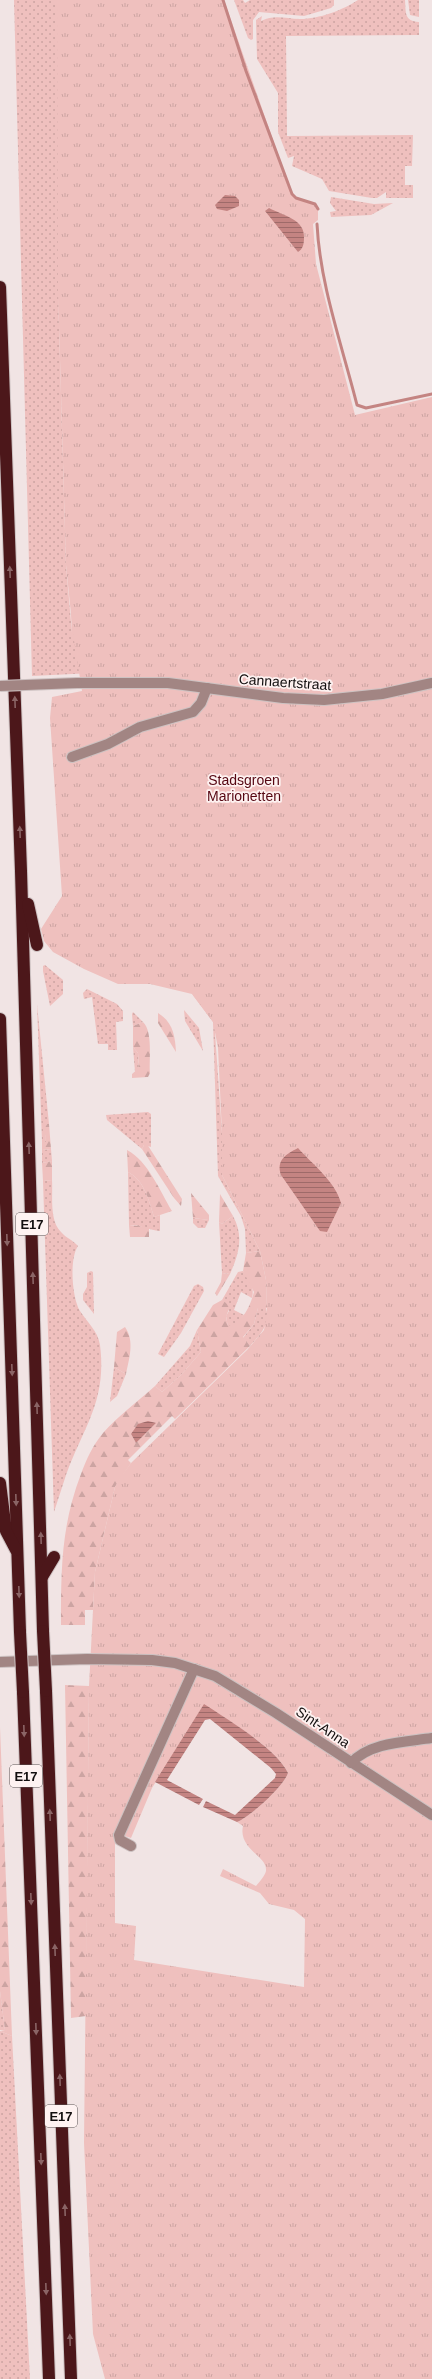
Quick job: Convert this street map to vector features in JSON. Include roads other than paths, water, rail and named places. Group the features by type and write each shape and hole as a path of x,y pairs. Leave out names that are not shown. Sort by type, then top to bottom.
{"highway":[{"name":"E17","path":"0,287 21,871 43,1631 71,2379"},
{"path":"21,871 37,945"},
{"name":"E17","path":"0,1019 20,1632 49,2379"},
{"path":"0,1483 6,1531 18,1553"},
{"path":"42,1577 54,1557"}],"street":[{"name":"Cannaertstraat","path":"0,686 135,681 283,698 324,700 382,694 432,683"},
{"path":"72,757 108,744 140,727 193,712 201,703 206,688"},
{"name":"Sint-Anna","path":"0,1662 87,1659 152,1660 175,1663 215,1676 230,1684 432,1815"},
{"path":"131,1846 120,1840 119,1835 194,1669"},
{"path":"352,1763 356,1757 369,1750 432,1738"}],"waterway":[{"path":"223,0 246,71 292,194 296,198 315,204 318,209"},
{"path":"317,224 322,270 332,315 357,405 366,408 432,394"}],"park label":[{"name":"Stadsgroen Marionetten","path":"244,788"}]}
